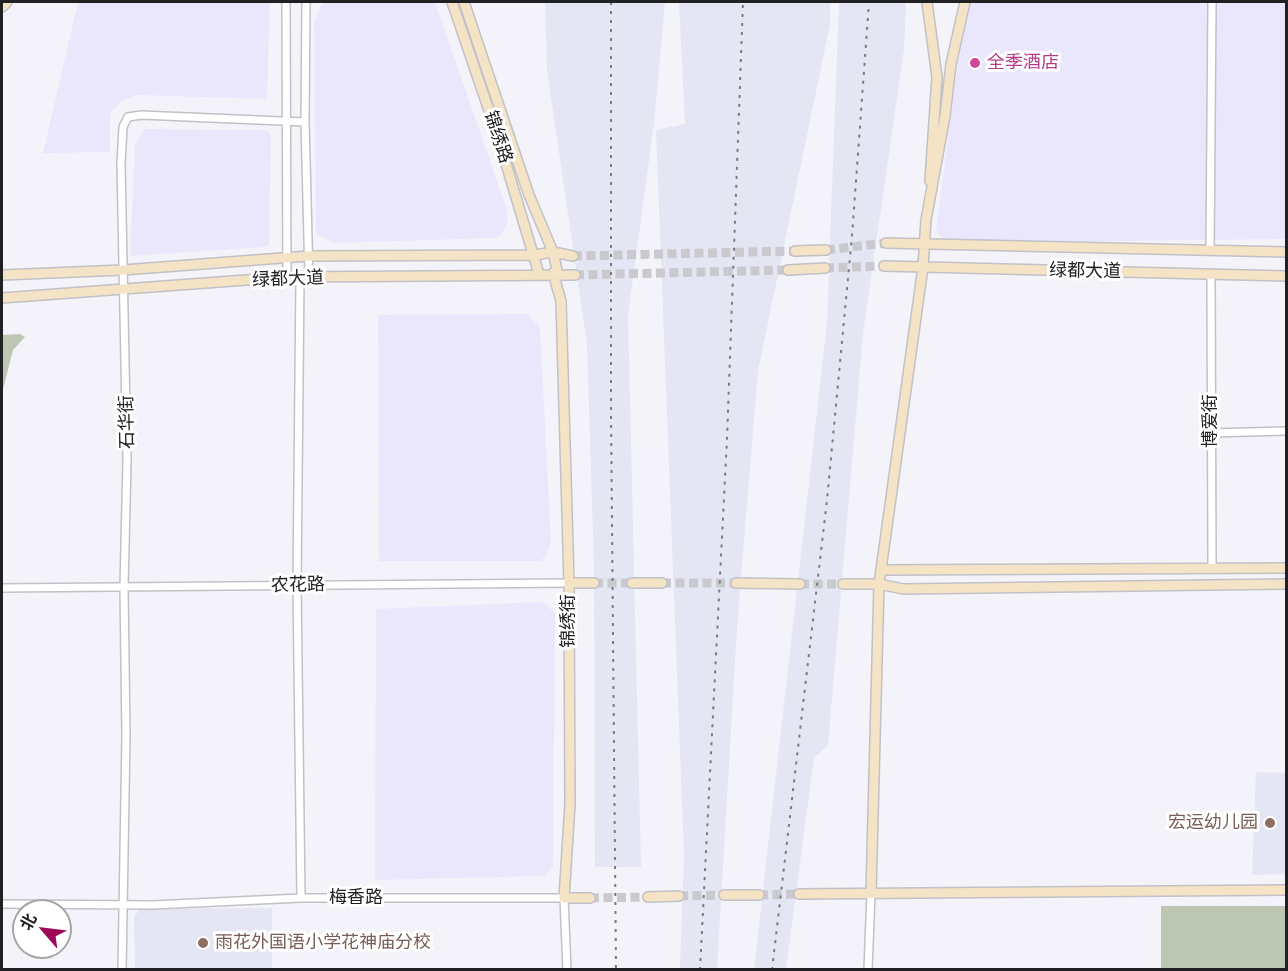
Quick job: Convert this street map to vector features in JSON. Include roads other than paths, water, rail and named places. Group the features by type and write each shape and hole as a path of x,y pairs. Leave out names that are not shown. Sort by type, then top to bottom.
{"street":[{"path":"2,7 7,2"},
{"path":"286,2 287,277"},
{"path":"302,898 297,585 304,278 308,256 305,122 306,2"},
{"name":"锦绣路","path":"452,2 535,255 539,274"},
{"name":"锦绣街","path":"464,2 526,187 553,252 561,301 569,583 570,804 564,898 567,969"},
{"path":"927,2 937,77 934,138 929,174 931,198"},
{"path":"1210,250 1212,2"},
{"path":"868,969 879,584 923,267 923,244 945,116 951,64 964,4"},
{"name":"石华街","path":"122,969 126,736 124,587 128,462 123,270 123,127 128,117 141,115 305,122"},
{"name":"绿都大道","path":"886,243 1287,252"},
{"path":"795,251 826,250"},
{"name":"绿都大道","path":"2,275 123,270 308,256 535,255 553,252 573,256"},
{"name":"绿都大道","path":"884,266 1287,276"},
{"path":"788,270 825,268"},
{"name":"博爱街","path":"1211,274 1212,568"},
{"name":"绿都大道","path":"2,298 287,277 575,275"},
{"path":"1211,433 1287,431"},
{"path":"881,570 1287,568"},
{"name":"农花路","path":"2,588 594,583"},
{"path":"632,583 662,583"},
{"path":"736,584 800,584"},
{"path":"843,584 879,584 903,589 1287,584"},
{"path":"799,894 1287,890"},
{"path":"724,895 759,895"},
{"path":"648,897 680,896"},
{"name":"梅香路","path":"2,904 122,905 302,898 590,898"}],"tunnel":[{"path":"826,250 886,243"},
{"path":"573,256 795,251"},
{"path":"825,268 884,266"},
{"path":"575,275 788,270"},
{"path":"594,583 632,583"},
{"path":"662,583 736,583"},
{"path":"800,584 843,584"},
{"path":"759,895 799,894"},
{"path":"679,896 724,895"},
{"path":"590,898 648,897"}],"railway":[{"path":"611,2 611,412 616,970"},
{"path":"700,970 727,439 743,2"},
{"path":"772,970 827,500 852,236 869,2"}],"place":[{"name":"全季酒店","path":"975,63"},
{"name":"宏运幼儿园","path":"1270,823"},
{"name":"雨花外国语小学花神庙分校","path":"203,943"}]}
